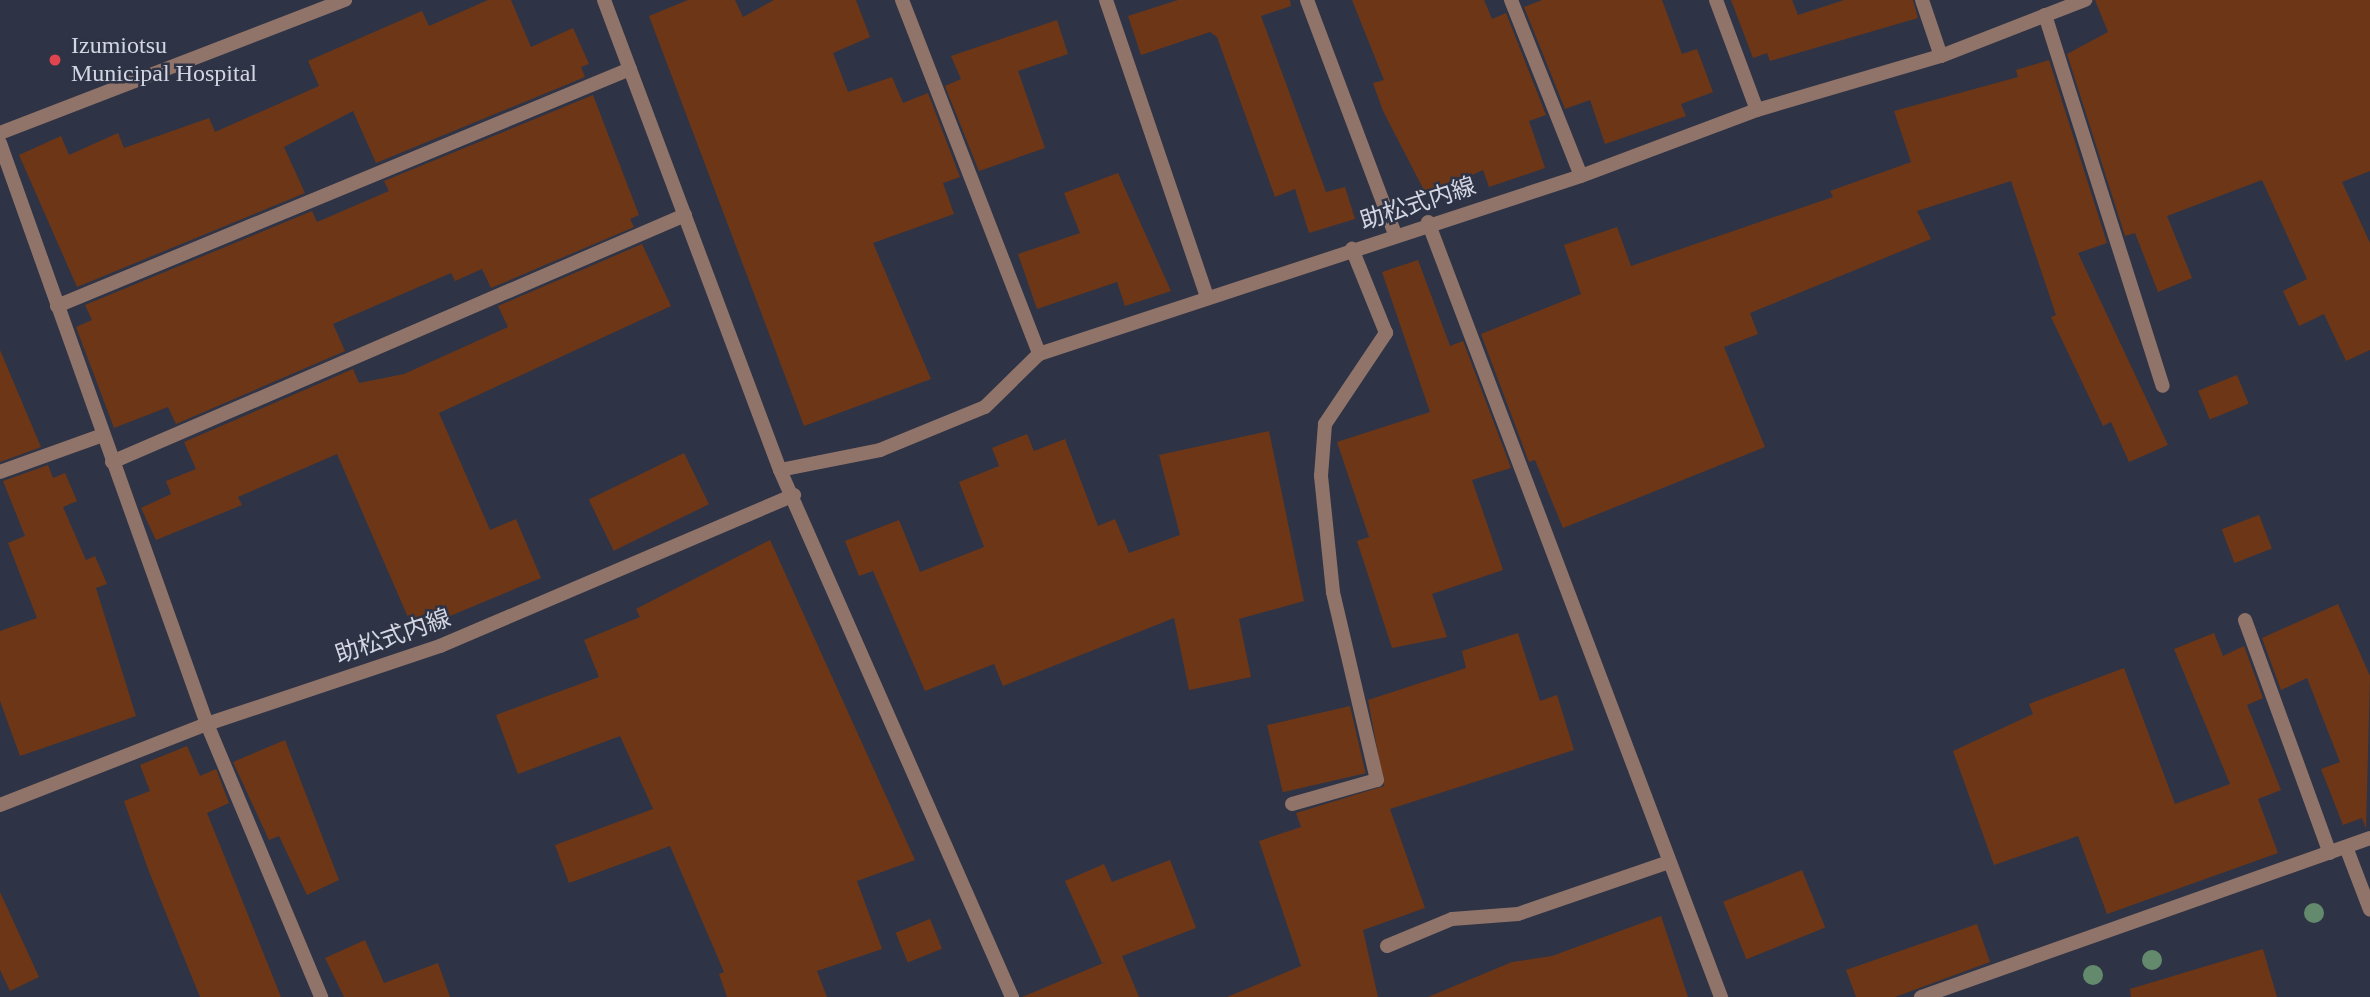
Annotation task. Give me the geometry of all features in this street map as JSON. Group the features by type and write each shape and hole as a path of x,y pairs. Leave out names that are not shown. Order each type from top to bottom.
{"street":[{"path":"0,133 345,0"},
{"path":"604,0 780,470 794,495 1012,997"},
{"path":"902,0 1038,354"},
{"path":"1106,0 1206,294"},
{"path":"1307,0 1395,234"},
{"path":"1511,0 1581,176"},
{"path":"1716,0 1757,110"},
{"path":"1922,0 1941,55"},
{"name":"助松式内線","path":"780,470 880,450 985,407 1038,354 1206,294 1581,176 1757,110 1941,55 2085,0"},
{"path":"2045,15 2163,386"},
{"path":"57,306 630,69"},
{"path":"0,143 207,724 321,997"},
{"path":"112,462 685,215"},
{"path":"1428,222 1721,997"},
{"path":"1292,804 1377,780 1333,592 1321,476 1325,424 1386,333 1352,249"},
{"path":"0,472 103,435"},
{"name":"助松式内線","path":"0,805 207,724 440,646 794,495"},
{"path":"2245,620 2330,853"},
{"path":"1920,997 2370,838"},
{"path":"2346,847 2370,909"},
{"path":"1387,946 1452,919 1518,914 1669,862"}],"building":[{"path":"488,0 511,0 531,47 573,28 589,64 581,67 585,77 376,163 353,111 284,147 305,193 77,287 19,155 61,136 69,155 118,133 124,148 209,118 215,132 319,86 308,61 422,11 429,26"},
{"path":"688,0 735,0 743,17 774,0 856,0 870,37 833,53 848,92 892,77 903,103 928,93 960,177 943,183 954,214 873,243 931,379 804,426 649,16"},
{"path":"1178,0 1290,0 1291,6 1261,16 1326,192 1345,187 1355,219 1309,233 1295,189 1275,197 1217,37 1210,32 1141,55 1128,16"},
{"path":"1352,0 1484,0 1492,19 1506,13 1546,115 1529,121 1545,168 1489,187 1483,170 1427,196 1383,111 1373,83 1384,80"},
{"path":"1542,0 1662,0 1682,54 1697,49 1713,92 1681,104 1686,116 1605,144 1590,100 1565,109 1524,7"},
{"path":"1731,0 1792,0 1798,15 1844,0 1913,0 1918,18 1770,61 1767,53 1753,58"},
{"path":"2095,0 2370,0 2370,171 2342,182 2370,243 2370,350 2346,361 2324,314 2299,326 2283,291 2307,279 2262,180 2167,216 2192,278 2158,292 2135,233 2125,236 2067,54 2108,32"},
{"path":"1057,20 1068,54 1018,71 1045,148 979,171 945,86 961,79 951,56"},
{"path":"2049,60 2107,243 2078,253 2168,445 2129,462 2111,422 2103,426 2051,317 2056,315 2011,181 1917,211 1931,239 1750,313 1758,334 1724,347 1765,447 1563,528 1535,460 1529,462 1481,334 1581,294 1564,245 1617,227 1631,266 1833,197 1830,191 1911,162 1894,111 2018,77 2016,70"},
{"path":"593,95 639,215 630,219 634,227 491,288 482,269 455,281 451,273 333,324 345,351 176,424 168,407 114,428 76,327 92,320 85,305 312,211 317,222 389,191 384,181"},
{"path":"1118,173 1171,291 1125,306 1117,282 1037,309 1018,254 1080,233 1064,193"},
{"path":"642,244 671,306 439,413 490,530 516,519 541,578 414,631 337,454 238,497 242,505 156,540 141,508 171,494 166,481 196,469 184,442 353,369 359,383 404,374 508,327 498,306"},
{"path":"1418,260 1450,346 1463,341 1511,468 1472,480 1503,570 1432,594 1447,637 1392,648 1357,541 1369,537 1337,442 1430,412 1382,272"},
{"path":"0,350 41,447 0,462"},
{"path":"2237,375 2249,404 2210,419 2198,391"},
{"path":"1269,431 1304,601 1239,619 1251,677 1189,690 1174,618 1003,686 994,664 925,691 873,571 859,576 845,541 899,520 920,572 984,547 959,482 999,466 992,448 1027,434 1034,451 1065,439 1098,526 1115,519 1129,553 1180,535 1159,455"},
{"path":"684,453 709,504 614,551 589,499"},
{"path":"48,465 53,478 65,473 77,501 63,507 86,560 95,556 107,584 96,588 136,716 20,756 0,701 0,631 37,618 8,543 25,536 3,481"},
{"path":"2259,515 2272,549 2235,563 2222,529"},
{"path":"770,540 915,860 857,881 882,949 817,971 827,997 727,997 719,974 724,972 670,846 569,883 555,845 653,809 620,736 518,774 496,715 599,677 584,640 640,617 636,609"},
{"path":"2338,604 2370,676 2366,829 2362,818 2343,825 2321,769 2340,762 2307,678 2281,690 2262,638"},
{"path":"1518,633 1540,701 1557,695 1574,750 1390,809 1425,908 1363,930 1378,997 1227,997 1301,966 1259,841 1301,827 1296,813 1384,786 1368,700 1466,668 1462,651"},
{"path":"2214,633 2223,656 2244,646 2263,698 2247,705 2281,790 2258,799 2278,853 2107,914 2078,836 1994,865 1953,751 2033,714 2029,704 2124,668 2175,804 2230,784 2174,649"},
{"path":"1350,706 1366,773 1283,792 1267,725"},
{"path":"285,740 339,880 307,895 279,836 269,840 233,762"},
{"path":"187,746 200,776 216,769 229,803 207,813 281,997 200,997 148,869 124,801 150,791 140,765"},
{"path":"1170,860 1196,928 1122,956 1139,997 1022,997 1108,961 1102,963 1065,881 1104,864 1112,882"},
{"path":"1802,870 1825,927 1746,959 1723,902"},
{"path":"0,892 39,977 10,991 0,970"},
{"path":"1661,916 1688,997 1428,997 1512,962 1552,956"},
{"path":"930,919 942,949 908,963 896,933"},
{"path":"1977,924 1990,962 1895,997 1856,997 1846,970"},
{"path":"365,940 384,983 438,963 450,997 344,997 325,958"},
{"path":"2263,949 2277,997 2131,997 2130,989"}],"place":[{"name":"Izumiotsu Municipal Hospital","path":"55,60"}]}
